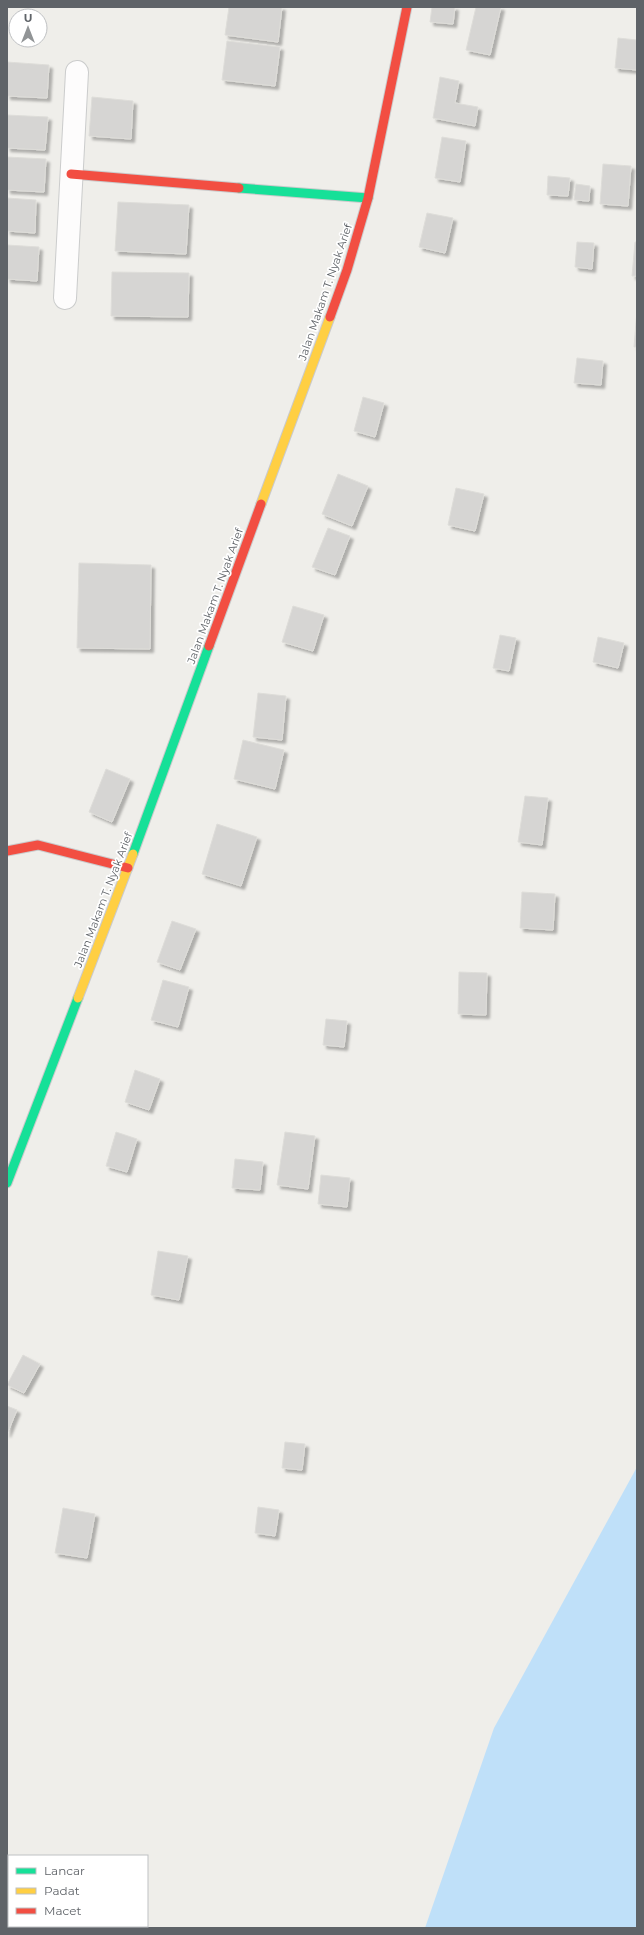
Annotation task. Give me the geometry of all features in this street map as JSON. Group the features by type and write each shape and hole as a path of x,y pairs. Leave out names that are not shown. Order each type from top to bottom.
{"street":[{"name":"Jalan Makam T. Nyak Arief","path":"7,1183 128,868 347,270 368,198 407,7"},
{"path":"65,298 78,72"},
{"path":"71,174 368,198"},
{"path":"7,851 38,846 128,868"}],"water":[{"path":"637,1467 637,1928 425,1928 494,1728"}],"building":[{"path":"229,7 282,7 278,42 225,35"},
{"path":"432,7 455,7 453,24 430,22"},
{"path":"476,7 501,7 490,55 466,50"},
{"path":"618,38 637,40 637,70 615,68"},
{"path":"227,41 280,47 275,86 222,80"},
{"path":"7,62 49,65 47,98 7,96"},
{"path":"440,77 459,81 455,103 478,107 475,126 433,118"},
{"path":"92,97 133,101 131,139 89,136"},
{"path":"7,115 48,117 45,150 7,148"},
{"path":"442,137 466,141 460,182 435,178"},
{"path":"7,157 46,159 44,192 7,190"},
{"path":"603,164 631,166 628,206 600,204"},
{"path":"548,176 570,178 568,196 547,195"},
{"path":"576,184 590,186 589,201 574,200"},
{"path":"7,198 36,200 35,233 7,231"},
{"path":"118,202 189,205 186,254 115,251"},
{"path":"427,213 453,218 445,253 419,247"},
{"path":"577,242 594,243 592,269 575,267"},
{"path":"635,242 637,242 637,276 632,276"},
{"path":"7,245 39,247 37,281 7,279"},
{"path":"112,272 189,273 188,317 111,316"},
{"path":"637,310 637,347 634,347"},
{"path":"577,358 603,361 601,385 574,383"},
{"path":"363,397 384,403 375,437 354,431"},
{"path":"338,474 368,486 352,526 322,514"},
{"path":"456,488 484,494 475,531 448,525"},
{"path":"328,528 350,536 335,575 312,567"},
{"path":"79,563 151,565 150,649 77,648"},
{"path":"293,606 324,615 313,651 282,642"},
{"path":"500,635 516,638 509,671 493,668"},
{"path":"598,637 624,643 618,668 593,662"},
{"path":"258,693 286,696 282,740 253,737"},
{"path":"243,740 284,750 275,789 234,779"},
{"path":"106,769 130,779 112,822 89,812"},
{"path":"525,796 548,798 542,845 518,842"},
{"path":"217,824 257,837 241,886 202,874"},
{"path":"522,892 555,894 553,930 520,928"},
{"path":"172,921 196,929 180,970 157,962"},
{"path":"459,972 487,973 486,1015 458,1014"},
{"path":"163,980 189,987 178,1027 151,1020"},
{"path":"326,1019 347,1021 344,1047 323,1045"},
{"path":"135,1070 160,1079 149,1110 125,1102"},
{"path":"116,1132 137,1139 127,1172 106,1166"},
{"path":"285,1132 315,1136 308,1189 277,1185"},
{"path":"235,1159 263,1162 260,1190 232,1188"},
{"path":"321,1175 350,1178 347,1207 318,1204"},
{"path":"158,1251 188,1256 179,1300 151,1295"},
{"path":"23,1355 40,1364 24,1393 7,1385"},
{"path":"7,1406 17,1410 7,1434"},
{"path":"285,1442 305,1444 302,1470 282,1468"},
{"path":"258,1507 279,1510 275,1536 255,1533"},
{"path":"63,1508 95,1514 87,1558 55,1553"}],"traffic: fast":[{"path":"239,188 368,198"},
{"path":"133,854 209,646"},
{"path":"7,1183 78,998"}],"traffic: slow":[{"path":"261,504 330,317"},
{"path":"78,998 133,854"}],"traffic: jam":[{"path":"330,317 347,270 368,198 407,7"},
{"path":"71,174 239,188"},
{"path":"209,646 261,504"},
{"path":"7,851 38,845 128,868"}]}
